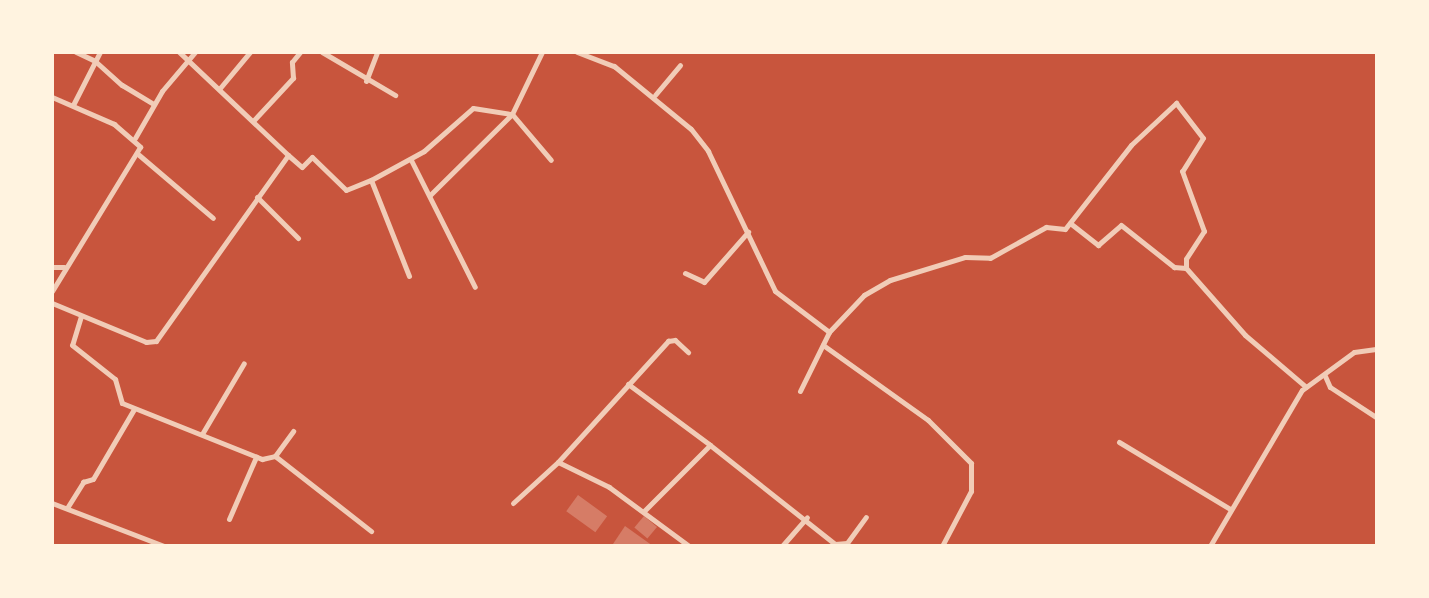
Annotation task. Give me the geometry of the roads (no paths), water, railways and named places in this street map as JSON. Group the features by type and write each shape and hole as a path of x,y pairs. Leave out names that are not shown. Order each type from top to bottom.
{"street":[{"path":"76,52 95,61 117,82 154,104"},
{"path":"73,105 100,52"},
{"path":"179,52 302,167 312,156 344,190 411,160 473,108 512,114 551,160"},
{"path":"195,52 154,104 135,138 139,155 213,218"},
{"path":"220,88 250,52"},
{"path":"253,121 293,78 292,62 300,52"},
{"path":"322,52 366,81 395,95"},
{"path":"366,81 377,52"},
{"path":"430,195 512,114 542,52"},
{"path":"577,52 601,58 655,95 708,151 748,232 754,253 775,291 829,332"},
{"path":"655,95 680,65"},
{"path":"52,97 73,105 135,138"},
{"path":"800,391 829,332 854,303 879,285 965,257 990,258 1046,227 1065,229 1131,145 1180,104 1203,138 1182,172 1204,231 1186,259 1186,268 1245,335 1306,387"},
{"path":"52,291 64,267 139,155"},
{"path":"52,303 81,316 95,317 146,342 156,341 288,155"},
{"path":"411,160 475,287"},
{"path":"371,180 409,276"},
{"path":"257,197 298,238"},
{"path":"1070,223 1098,245 1121,225 1174,267 1186,268"},
{"path":"685,273 705,282 748,232"},
{"path":"52,267 64,267"},
{"path":"81,316 72,345 115,379 120,400 134,409 256,457 275,456 371,531"},
{"path":"513,503 558,463 670,340 688,352"},
{"path":"823,345 928,420 971,463 971,491 942,545"},
{"path":"1210,545 1277,426 1306,387 1361,348 1377,349"},
{"path":"202,434 244,363"},
{"path":"1325,376 1330,387 1377,417"},
{"path":"628,384 807,517 830,541 843,544 866,517"},
{"path":"67,508 83,482 93,479 134,409"},
{"path":"275,456 293,431"},
{"path":"1119,442 1230,509"},
{"path":"644,511 710,445"},
{"path":"229,519 256,457"},
{"path":"558,463 644,511 689,545"},
{"path":"52,503 164,545"},
{"path":"782,545 807,517"}]}
